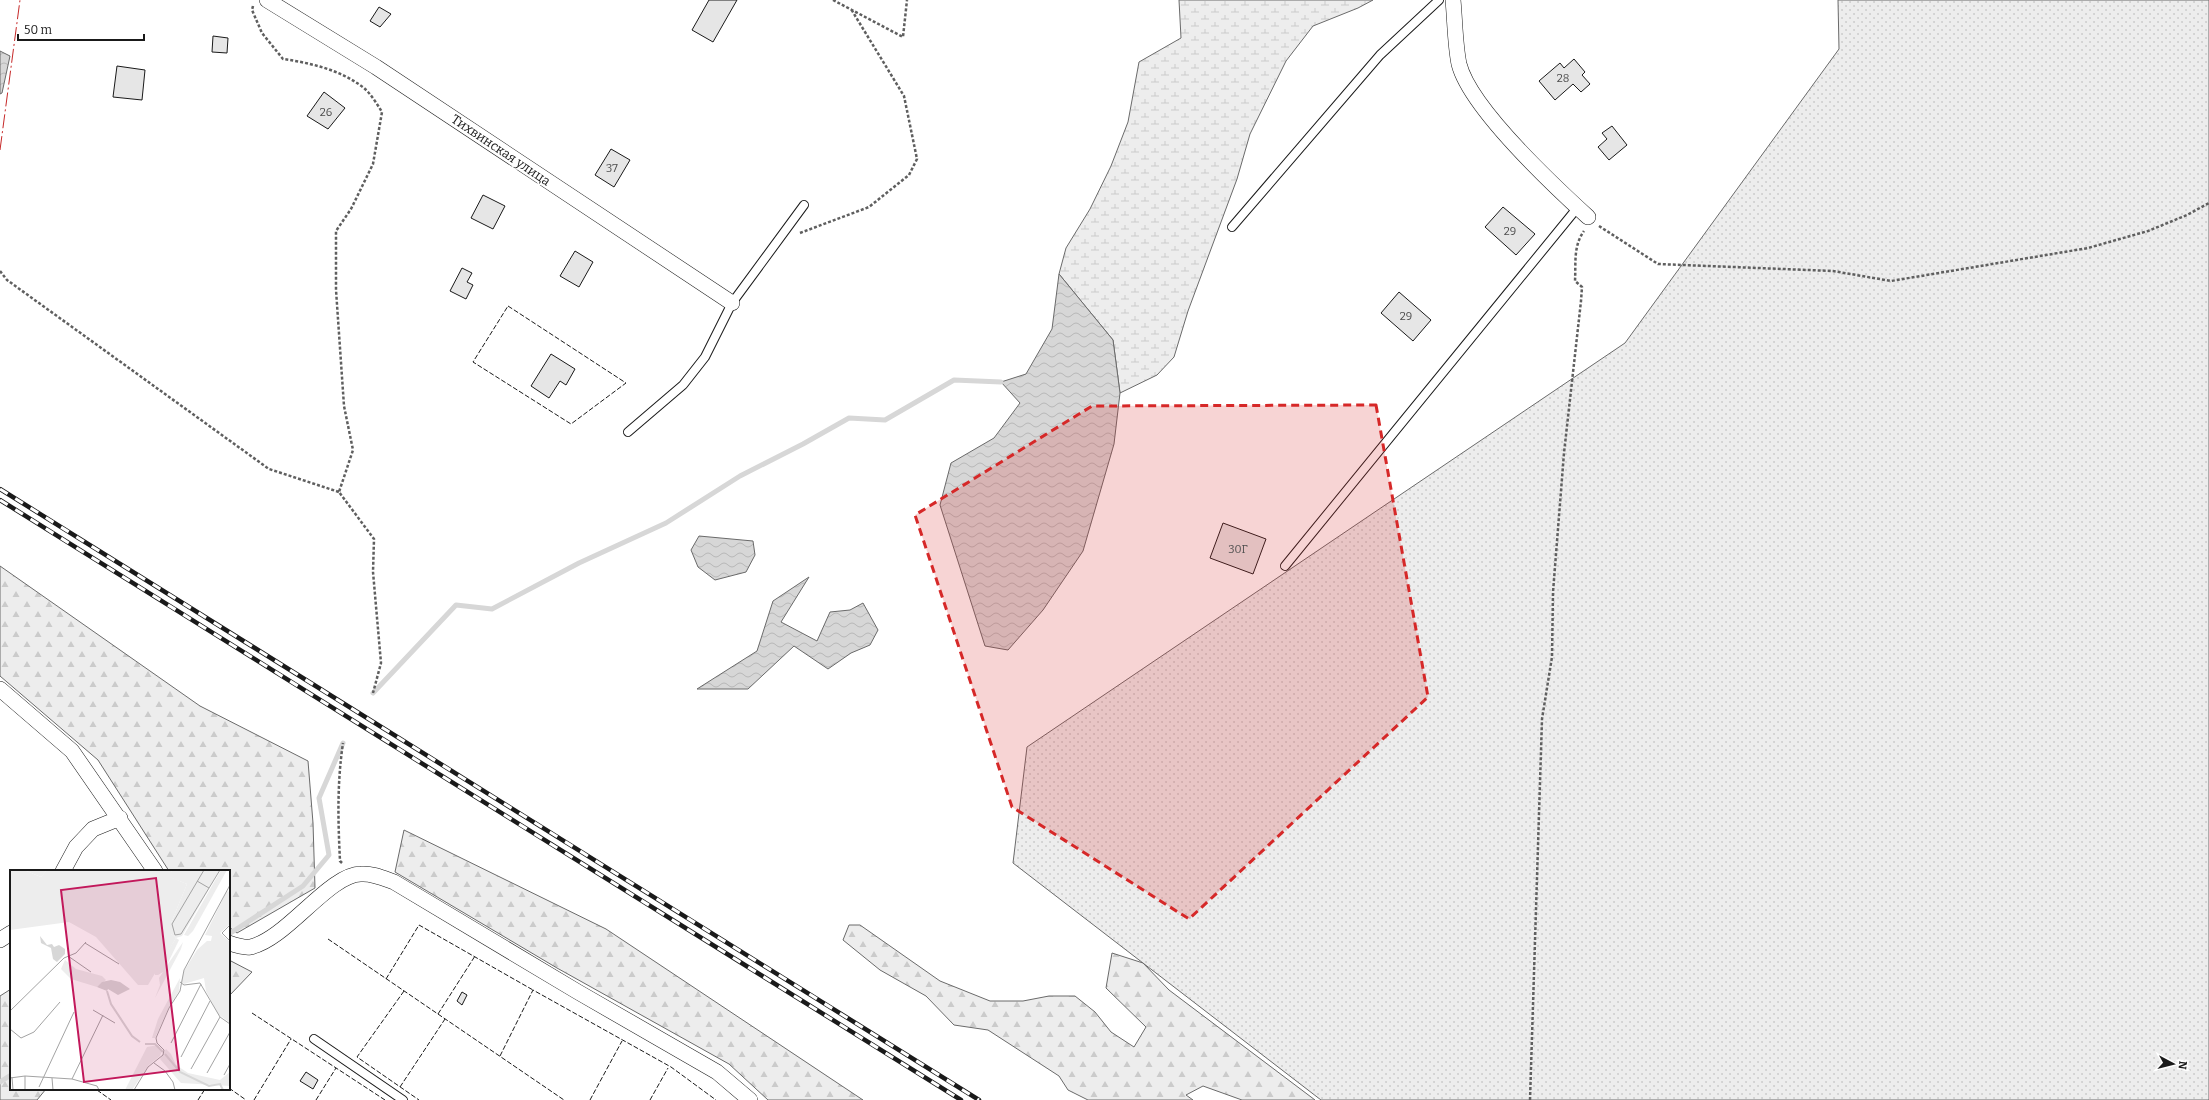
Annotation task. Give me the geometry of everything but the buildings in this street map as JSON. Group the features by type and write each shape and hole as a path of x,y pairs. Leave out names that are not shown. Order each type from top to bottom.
{"street":[{"name":"Тихвинская улица","path":"267,0 376,67 732,303"},
{"path":"1453,0 1460,64 1469,85 1489,115 1559,190 1586,215"},
{"path":"0,690 72,751 120,818 154,870"},
{"path":"64,870 76,847 93,829 120,818"},
{"path":"230,944 248,948 269,940 342,880 352,876 365,874 394,882 578,992 717,1072 750,1100"},
{"path":"0,940 10,934"}],"lane":[{"path":"1232,227 1380,55 1439,0"},
{"path":"628,432 683,385 705,357 732,303 804,205"},
{"path":"1285,566 1586,215"},
{"path":"314,1039 403,1100"}],"path":[{"path":"254,0 252,10 262,33 283,59 307,63 345,76 364,88 382,112 373,164 351,209 336,231 336,290 344,406 353,450 339,492"},
{"path":"833,0 903,36 907,0"},
{"path":"794,237 869,207 909,175 917,159 904,96 851,9"},
{"path":"1530,1100 1542,719 1552,657 1553,592 1564,452 1581,301 1582,287 1575,281 1576,254 1586,215 1658,264 1833,271 1891,281 2088,248 2148,231 2187,215 2209,203"},
{"path":"0,271 7,280 268,469 339,492 374,539 373,572 381,663 373,693"},
{"path":"342,743 338,776 337,816 340,862 352,876"}],"highlighted area":[{"path":"1376,405 1428,697 1189,919 1012,807 915,515 1092,406"}],"green space":[{"path":"1179,0 1373,0 1358,8 1313,26 1286,61 1250,134 1237,179 1188,311 1174,357 1157,375 1120,393 1113,340 1059,274 1066,248 1090,209 1111,166 1128,122 1139,62 1181,38"},
{"path":"1838,0 2209,0 2209,1100 1321,1100 1013,863 1027,747 1625,343 1839,49"},
{"path":"0,566 200,706 308,761 313,823 315,888 237,933 230,928 230,870 168,870 98,760 0,676"},
{"path":"404,830 606,929 863,1100 768,1100 729,1064 557,968 395,872"},
{"path":"849,925 860,925 940,981 990,1001 1023,1001 1049,996 1075,996 1095,1012 1111,1032 1134,1047 1146,1027 1106,988 1112,953 1143,963 1169,990 1315,1100 1242,1100 1203,1086 1186,1095 1193,1100 1088,1100 1068,1090 1059,1076 988,1030 954,1025 926,996 880,970 843,940"},
{"path":"230,961 252,972 230,995"},
{"path":"10,990 10,1090 45,1090 37,1100 0,1100 0,996"}],"water":[{"path":"0,51 10,56 2,93 0,94"},
{"path":"1059,274 1113,340 1120,393 1114,444 1083,551 1043,610 1008,650 985,646 940,505 951,463 994,438 1020,403 1001,382 1026,374 1052,329"},
{"path":"699,536 753,541 755,555 746,572 715,580 698,567 691,550"},
{"path":"809,577 781,622 817,641 830,612 850,610 863,603 878,630 870,645 851,653 828,669 794,646 748,689 697,689 757,651 773,601"}],"waterway":[{"path":"373,693 456,605 492,609 579,563 666,523 740,476 803,444 849,418 885,420 954,380 1001,382"},
{"path":"230,933 303,886 329,855 319,798 343,743"},
{"path":"0,1082 10,1076"}],"railway":[{"path":"0,489 979,1100"},
{"path":"0,500 961,1100"}],"fence":[{"path":"508,306 626,383 571,424 473,362 508,306"},
{"path":"386,979 419,925 533,990"},
{"path":"328,939 564,1100"},
{"path":"438,1014 475,956"},
{"path":"500,1056 533,990 671,1067 716,1100"},
{"path":"404,991 357,1057 419,1100"},
{"path":"252,1013 385,1100"},
{"path":"400,1087 445,1019"},
{"path":"254,1100 291,1039"},
{"path":"590,1100 622,1041"},
{"path":"316,1100 336,1068"},
{"path":"650,1100 668,1068"},
{"path":"230,1089 246,1100"},
{"path":"97,1090 111,1100"},
{"path":"198,1100 204,1090"}],"power":[{"path":"0,150 20,0"}]}
